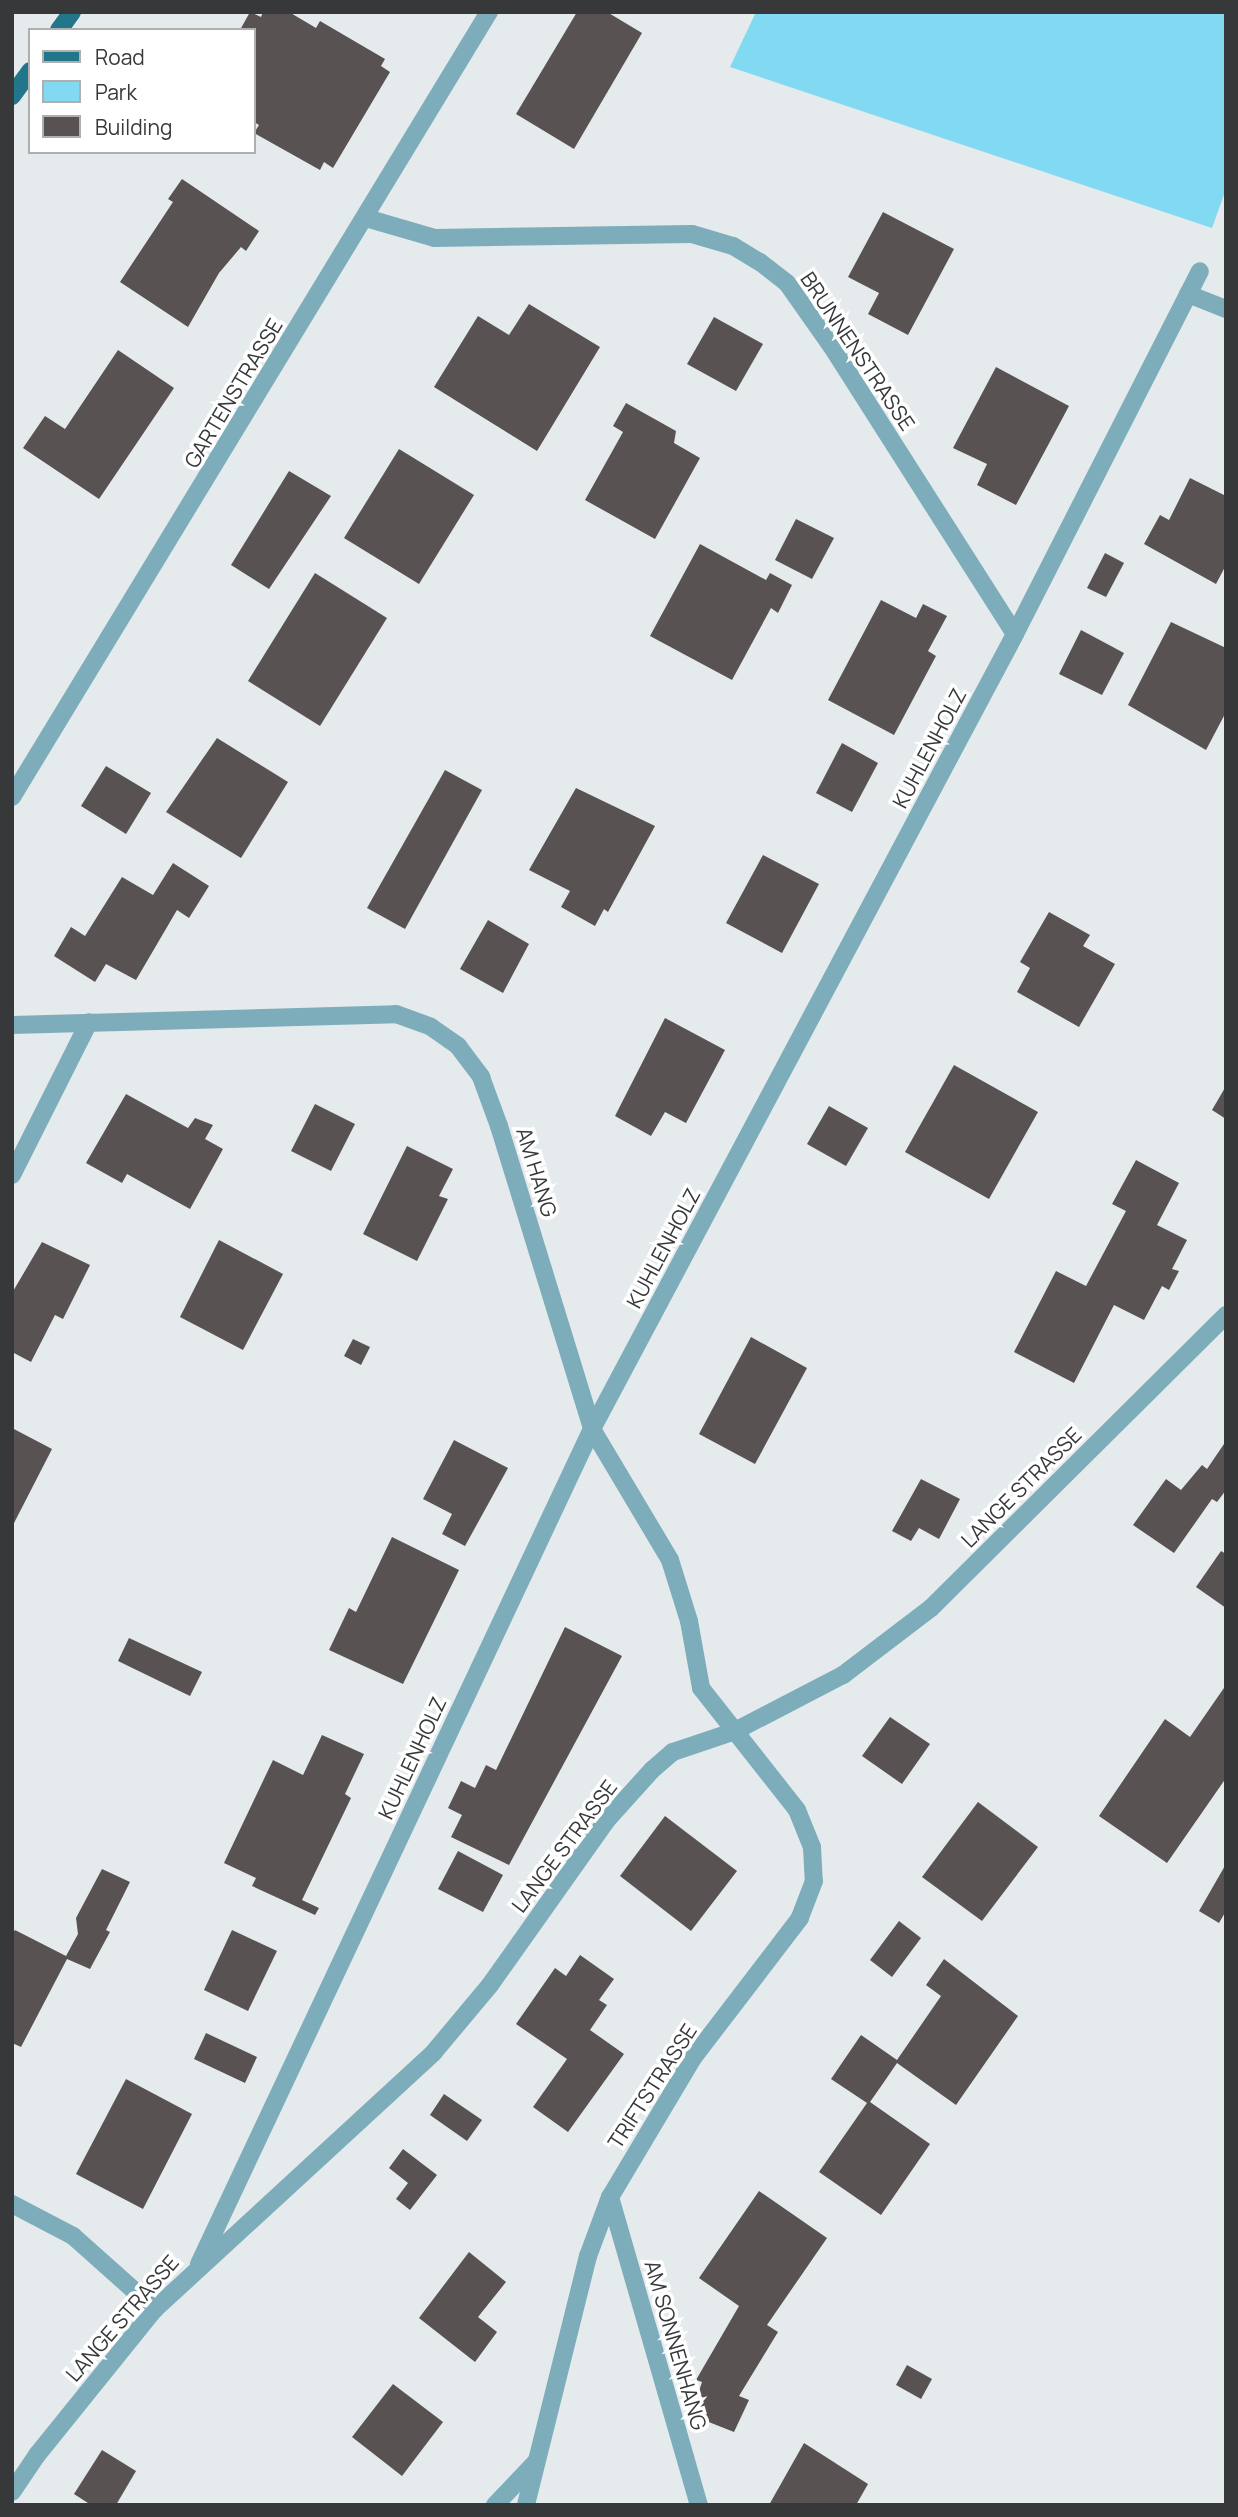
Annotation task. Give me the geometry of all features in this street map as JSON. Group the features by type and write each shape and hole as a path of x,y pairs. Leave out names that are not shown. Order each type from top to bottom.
{"main road":[{"path":"60,28 72,12"},
{"path":"12,96 28,74"}],"street":[{"name":"GARTENSTRASSE","path":"12,797 366,219 489,12"},
{"name":"BRUNNENSTRASSE","path":"366,219 435,238 692,234 733,246 760,261 787,284 832,348 1016,634"},
{"name":"KUHLENHOLZ","path":"199,2264 592,1429 1016,634 1200,271"},
{"path":"1188,294 1226,309"},
{"name":"AM HANG","path":"12,1025 396,1014 431,1027 458,1046 481,1077 499,1126 592,1429 670,1560 689,1621 701,1688 735,1731"},
{"path":"12,1175 89,1022"},
{"name":"LANGE STRASSE","path":"12,2492 37,2455 155,2309 199,2264 434,2052 490,1985 606,1821 652,1770 673,1752 735,1731 843,1675 931,1608 1226,1315"},
{"name":"TRIFTSTRASSE","path":"526,2505 588,2256 610,2197 693,2058 800,1918 814,1881 812,1847 797,1810 735,1731"},
{"name":"AM SONNENHANG","path":"610,2197 699,2505"},
{"path":"12,2204 73,2236 155,2309"},
{"path":"495,2505 535,2463"}],"green space":[{"path":"756,12 1226,12 1226,189 1212,228 730,67"}],"building":[{"path":"250,12 261,17 263,12 289,12 316,28 320,21 385,59 381,66 390,72 333,168 324,162 320,170 256,134 259,125 256,123 256,28 241,28"},
{"path":"577,12 607,12 642,33 574,149 516,114"},
{"path":"182,179 259,231 246,251 241,247 219,273 188,327 120,282 173,202 168,199"},
{"path":"883,212 954,249 908,335 868,314 879,293 848,277"},
{"path":"529,304 600,347 537,451 434,387 478,316 509,335"},
{"path":"714,317 763,344 736,391 687,364"},
{"path":"118,350 174,388 99,499 23,448 45,416 65,429"},
{"path":"996,367 1069,406 1016,505 977,485 987,464 953,448"},
{"path":"626,403 676,431 674,443 700,458 655,539 585,500 623,432 613,426"},
{"path":"399,449 474,495 419,584 344,538"},
{"path":"289,471 331,496 269,589 231,565"},
{"path":"1190,478 1226,496 1226,565 1216,584 1144,544 1160,515 1169,520"},
{"path":"796,519 834,538 812,579 775,560"},
{"path":"700,544 766,580 770,573 792,585 778,613 771,608 732,680 650,636"},
{"path":"1105,553 1124,563 1106,597 1087,588"},
{"path":"315,573 387,618 320,726 248,681"},
{"path":"881,600 916,618 923,604 947,616 928,651 936,656 894,735 828,700"},
{"path":"1171,622 1226,648 1226,712 1206,750 1128,705"},
{"path":"1081,630 1124,653 1102,695 1059,674"},
{"path":"217,738 288,782 241,858 166,812"},
{"path":"842,743 878,763 852,812 816,793"},
{"path":"106,766 151,793 126,834 81,806"},
{"path":"445,770 482,790 405,929 367,908"},
{"path":"576,788 655,826 608,912 604,909 595,926 561,907 570,891 529,870"},
{"path":"763,855 819,884 782,953 726,923"},
{"path":"173,863 209,886 189,918 177,910 136,980 106,964 95,982 54,956 71,927 85,936 122,877 153,895"},
{"path":"1049,912 1090,935 1083,946 1115,964 1079,1027 1017,992 1030,968 1020,962"},
{"path":"488,920 529,944 503,993 460,969"},
{"path":"665,1018 725,1050 686,1123 665,1112 651,1136 615,1116"},
{"path":"954,1065 1038,1112 989,1199 905,1152"},
{"path":"1226,1086 1226,1119 1212,1110"},
{"path":"126,1094 188,1128 195,1118 213,1125 205,1139 223,1149 190,1209 127,1174 122,1183 86,1163"},
{"path":"315,1104 355,1124 331,1171 291,1151"},
{"path":"829,1106 868,1128 846,1166 807,1144"},
{"path":"407,1146 453,1169 439,1196 448,1199 417,1261 363,1234"},
{"path":"1136,1160 1179,1183 1157,1225 1187,1240 1172,1269 1179,1271 1169,1290 1162,1286 1144,1320 1114,1305 1074,1383 1014,1352 1056,1271 1086,1286 1126,1211 1112,1204"},
{"path":"219,1240 283,1274 243,1350 180,1317"},
{"path":"42,1242 90,1265 63,1319 55,1315 31,1362 12,1352 12,1293"},
{"path":"751,1337 807,1368 755,1464 699,1434"},
{"path":"353,1339 370,1347 361,1365 344,1356"},
{"path":"12,1428 52,1449 12,1527"},
{"path":"454,1440 508,1468 465,1546 442,1534 452,1514 423,1499"},
{"path":"1226,1441 1226,1490 1217,1502 1212,1499 1174,1553 1133,1525 1166,1479 1181,1490 1202,1465 1207,1469"},
{"path":"921,1479 960,1499 939,1539 919,1528 911,1541 892,1531"},
{"path":"392,1537 459,1570 403,1684 329,1650 349,1608 356,1612"},
{"path":"1221,1551 1226,1554 1226,1608 1196,1587"},
{"path":"565,1627 622,1656 509,1865 451,1837 462,1815 448,1808 461,1781 475,1788 486,1765 496,1770"},
{"path":"129,1638 202,1672 190,1696 118,1661"},
{"path":"1226,1685 1226,1778 1167,1863 1099,1816 1165,1719 1190,1737"},
{"path":"890,1717 930,1744 902,1784 862,1756"},
{"path":"322,1735 364,1754 345,1794 351,1798 302,1900 319,1908 315,1915 252,1886 256,1878 224,1863 273,1760 303,1775"},
{"path":"978,1802 1038,1847 982,1921 922,1877"},
{"path":"665,1816 737,1871 691,1931 620,1876"},
{"path":"458,1851 503,1875 483,1912 438,1889"},
{"path":"1226,1864 1226,1911 1219,1923 1199,1911"},
{"path":"102,1869 130,1882 106,1930 110,1932 90,1969 67,1959 21,2047 12,2043 12,1934 15,1930 66,1956 78,1934 76,1918"},
{"path":"899,1921 921,1938 892,1977 870,1960"},
{"path":"232,1930 277,1951 248,2011 204,1990"},
{"path":"580,1955 614,1979 599,2000 607,2005 590,2030 624,2054 568,2132 533,2107 567,2059 516,2024 555,1968 566,1976"},
{"path":"944,1959 1018,2016 956,2105 897,2063 870,2102 930,2144 881,2215 819,2172 867,2103 831,2079 861,2035 897,2060 941,1996 926,1985"},
{"path":"206,2033 257,2057 245,2083 194,2059"},
{"path":"126,2079 192,2114 143,2209 76,2174"},
{"path":"444,2094 482,2120 467,2141 430,2115"},
{"path":"403,2149 437,2175 410,2210 396,2199 408,2183 389,2168"},
{"path":"759,2191 827,2238 767,2325 778,2332 739,2396 749,2400 734,2432 691,2415 702,2382 696,2380 739,2306 699,2278"},
{"path":"469,2252 506,2282 478,2317 497,2332 475,2362 419,2318"},
{"path":"907,2365 932,2379 921,2399 896,2385"},
{"path":"393,2384 443,2422 402,2476 352,2437"},
{"path":"804,2443 868,2484 856,2505 769,2505"},
{"path":"102,2450 136,2471 116,2505 91,2505 74,2494"}]}
